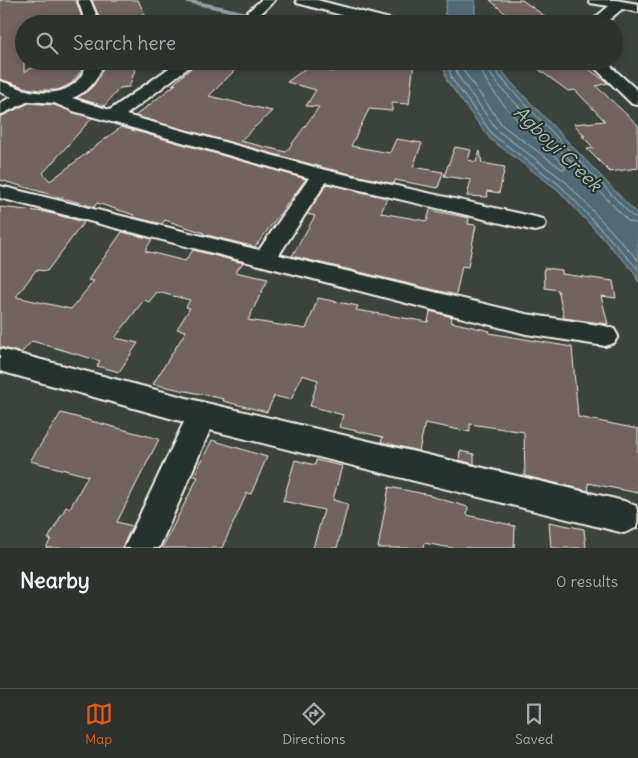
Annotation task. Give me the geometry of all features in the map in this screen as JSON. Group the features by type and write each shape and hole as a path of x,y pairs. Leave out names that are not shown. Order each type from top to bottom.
{"street":[{"path":"84,0 90,15"},
{"path":"252,15 269,0"},
{"path":"302,0 358,15"},
{"path":"596,0 638,8"},
{"path":"607,15 619,5"},
{"path":"57,98 83,88 90,79 93,70"},
{"path":"112,116 176,70"},
{"path":"606,70 638,100"},
{"path":"0,86 26,96 57,98 79,107 321,175 534,224"},
{"path":"0,110 26,96"},
{"path":"265,258 321,175"},
{"path":"0,192 446,305 526,324 605,336"},
{"path":"0,360 202,416 624,517"},
{"path":"140,548 202,416"}],"water":[{"path":"447,0 475,0 475,15 444,15"},
{"name":"Agboyi Creek","path":"444,70 502,70 510,81 638,215 638,282 634,272 558,190 490,139 447,81"}],"building":[{"path":"0,0 76,0 81,15 15,15 15,70 24,70 24,72 28,70 82,70 72,83 58,90 40,90 27,88 0,79"},
{"path":"92,0 138,0 145,15 98,15"},
{"path":"490,0 522,0 543,15 507,15"},
{"path":"102,70 135,70 129,87 120,88 104,106 77,98 94,85"},
{"path":"189,70 235,70 209,96 272,111 240,141 286,152 319,107 306,106 316,90 287,82 303,70 326,70 333,72 334,70 413,70 409,104 392,103 392,111 369,109 351,146 390,153 396,139 422,143 413,167 443,172 438,188 395,180 394,184 325,168 135,116 176,84 172,85"},
{"path":"539,70 590,70 608,83 596,86 638,125 638,168 610,172 587,149 594,148 582,136 585,136 574,124 605,121 575,90 568,91"},
{"path":"29,103 54,105 92,118 43,173 50,181 121,127 306,179 255,247 203,234 165,220 162,224 133,217 134,215 97,203 94,207 0,180 0,117"},
{"path":"455,147 471,150 468,160 476,162 480,151 482,163 505,167 499,193 487,191 488,197 467,196 471,180 444,176"},
{"path":"327,184 387,198 381,213 427,221 430,210 469,218 468,224 476,225 468,267 462,266 456,295 292,256 315,216 307,214"},
{"path":"0,207 45,212 84,222 47,271 36,270 16,297 71,309 94,281 88,280 122,232 152,239 145,251 185,261 193,250 243,263 235,272 268,279 248,320 306,329 318,298 358,306 356,310 428,322 430,311 452,317 451,322 490,331 489,333 572,347 578,417 638,429 638,493 588,483 589,491 525,476 524,432 470,424 470,432 425,423 419,451 381,442 383,437 339,427 343,415 310,406 318,380 302,375 291,400 274,396 267,412 223,401 224,399 153,384 186,331 177,329 190,308 186,307 190,300 157,292 149,302 144,300 115,338 138,343 119,372 97,366 100,361 32,341 21,353 0,347"},
{"path":"544,268 562,270 562,274 613,281 616,298 601,296 608,324 564,318 558,290 545,288"},
{"path":"61,413 159,439 117,522 132,526 122,548 46,548 51,539 48,539 66,507 70,508 88,476 30,461"},
{"path":"212,440 267,457 251,494 247,493 222,548 162,548 198,477 194,476"},
{"path":"460,451 474,454 474,464 459,460"},
{"path":"295,460 315,465 316,460 342,466 333,500 348,504 337,548 313,548 324,510 283,501"},
{"path":"389,487 430,495 468,507 467,515 515,526 514,548 452,548 424,543 423,548 378,548"},
{"path":"549,522 584,529 586,548 551,548"}],"waterway":[{"path":"183,0 253,15"}]}
